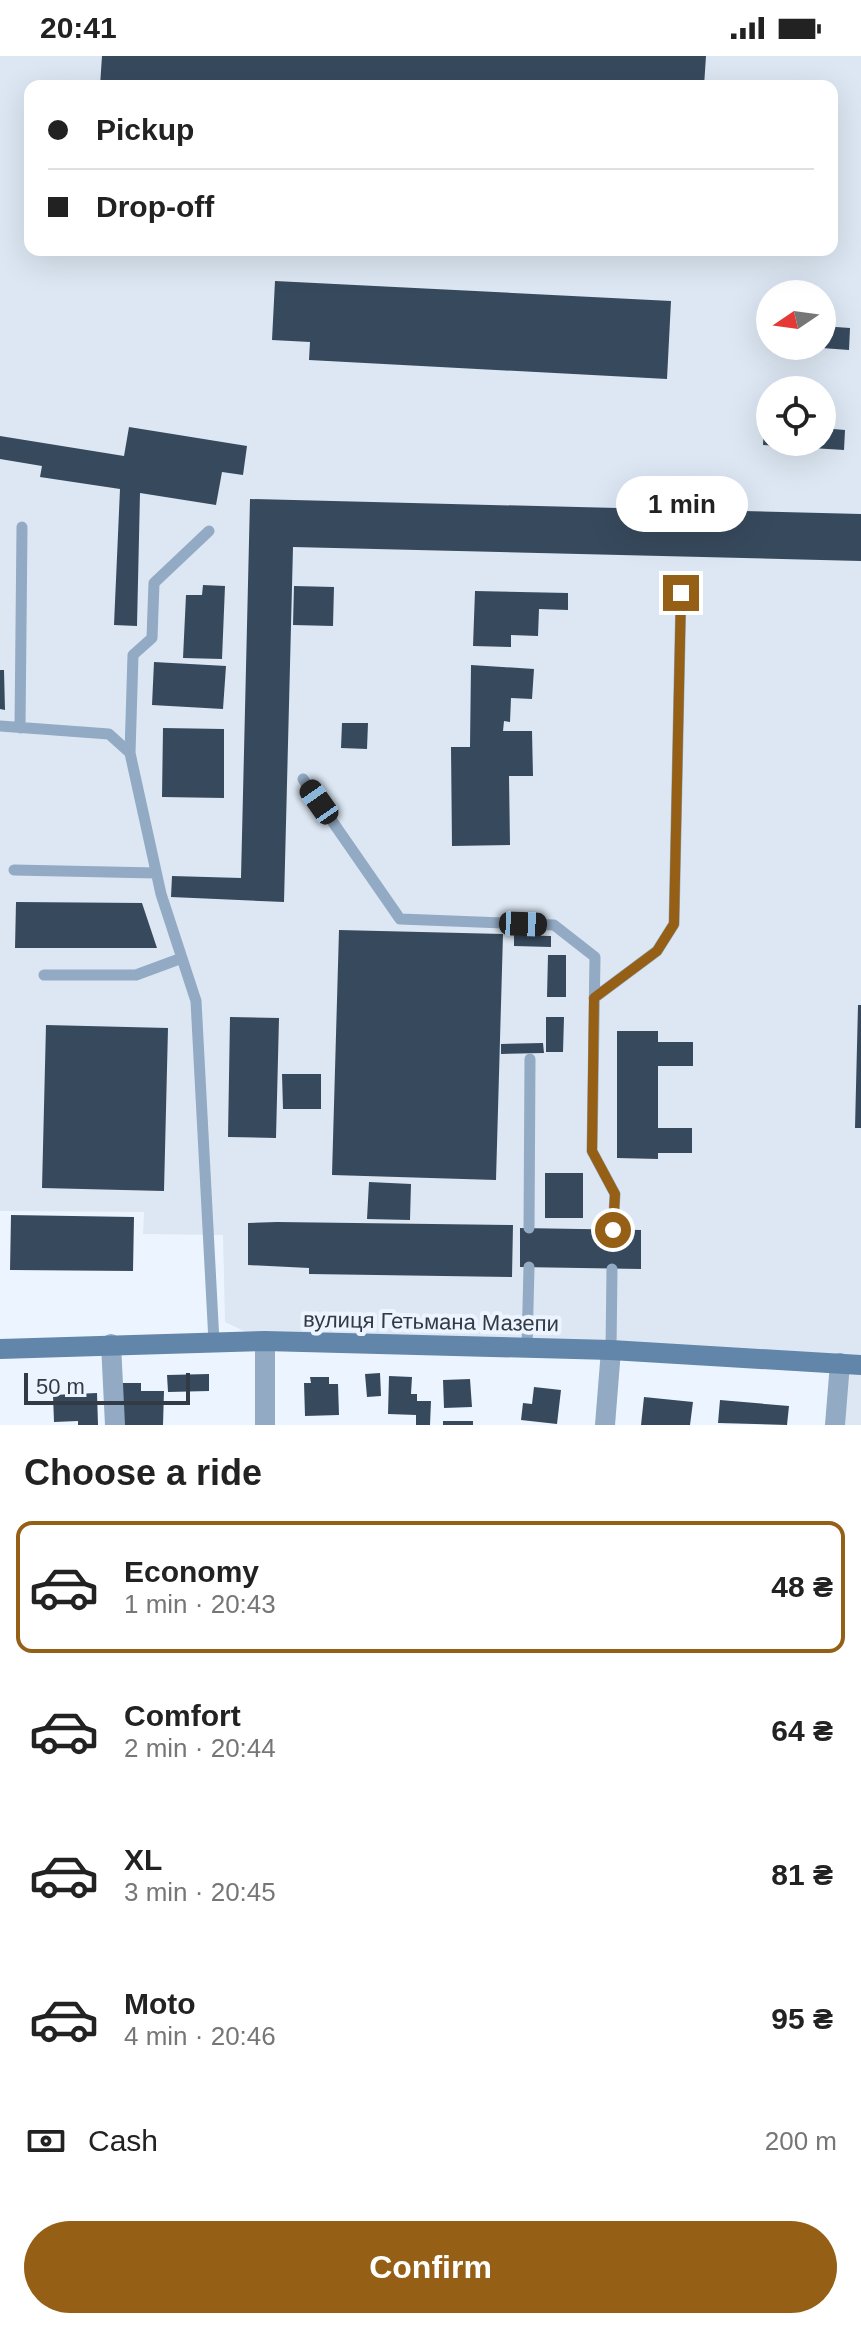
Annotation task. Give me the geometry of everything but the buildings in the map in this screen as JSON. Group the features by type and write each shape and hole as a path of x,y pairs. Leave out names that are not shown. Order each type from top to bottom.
{"street":[{"name":"вулиця Гетьмана Мазепи","path":"0,1349 265,1341 611,1350 861,1365"},
{"path":"265,1341 265,1425"},
{"path":"111,1344 115,1425"},
{"path":"605,1425 611,1350"},
{"path":"835,1425 840,1363"}],"lane":[{"path":"20,728 22,527"},
{"path":"209,531 154,583 152,638 133,655 130,753 156,873 196,1001 214,1342"},
{"path":"594,998 657,951 674,924 681,593"},
{"path":"0,726 109,734 130,753"},
{"path":"303,779 400,919 554,925 595,957 592,1151 615,1194 613,1230"},
{"path":"14,870 156,873"},
{"path":"44,975 136,975 182,958"},
{"path":"529,1228 530,1059"},
{"path":"527,1347 529,1267"},
{"path":"611,1350 612,1269"}],"shaded area":[{"path":"0,56 861,56 861,1425 835,1425 840,1363 265,1341 225,1322 223,1235 143,1234 144,1212 0,1211"}],"route":[{"path":"613,1230 615,1194 592,1151 594,998 657,951 674,924 681,593"}]}
